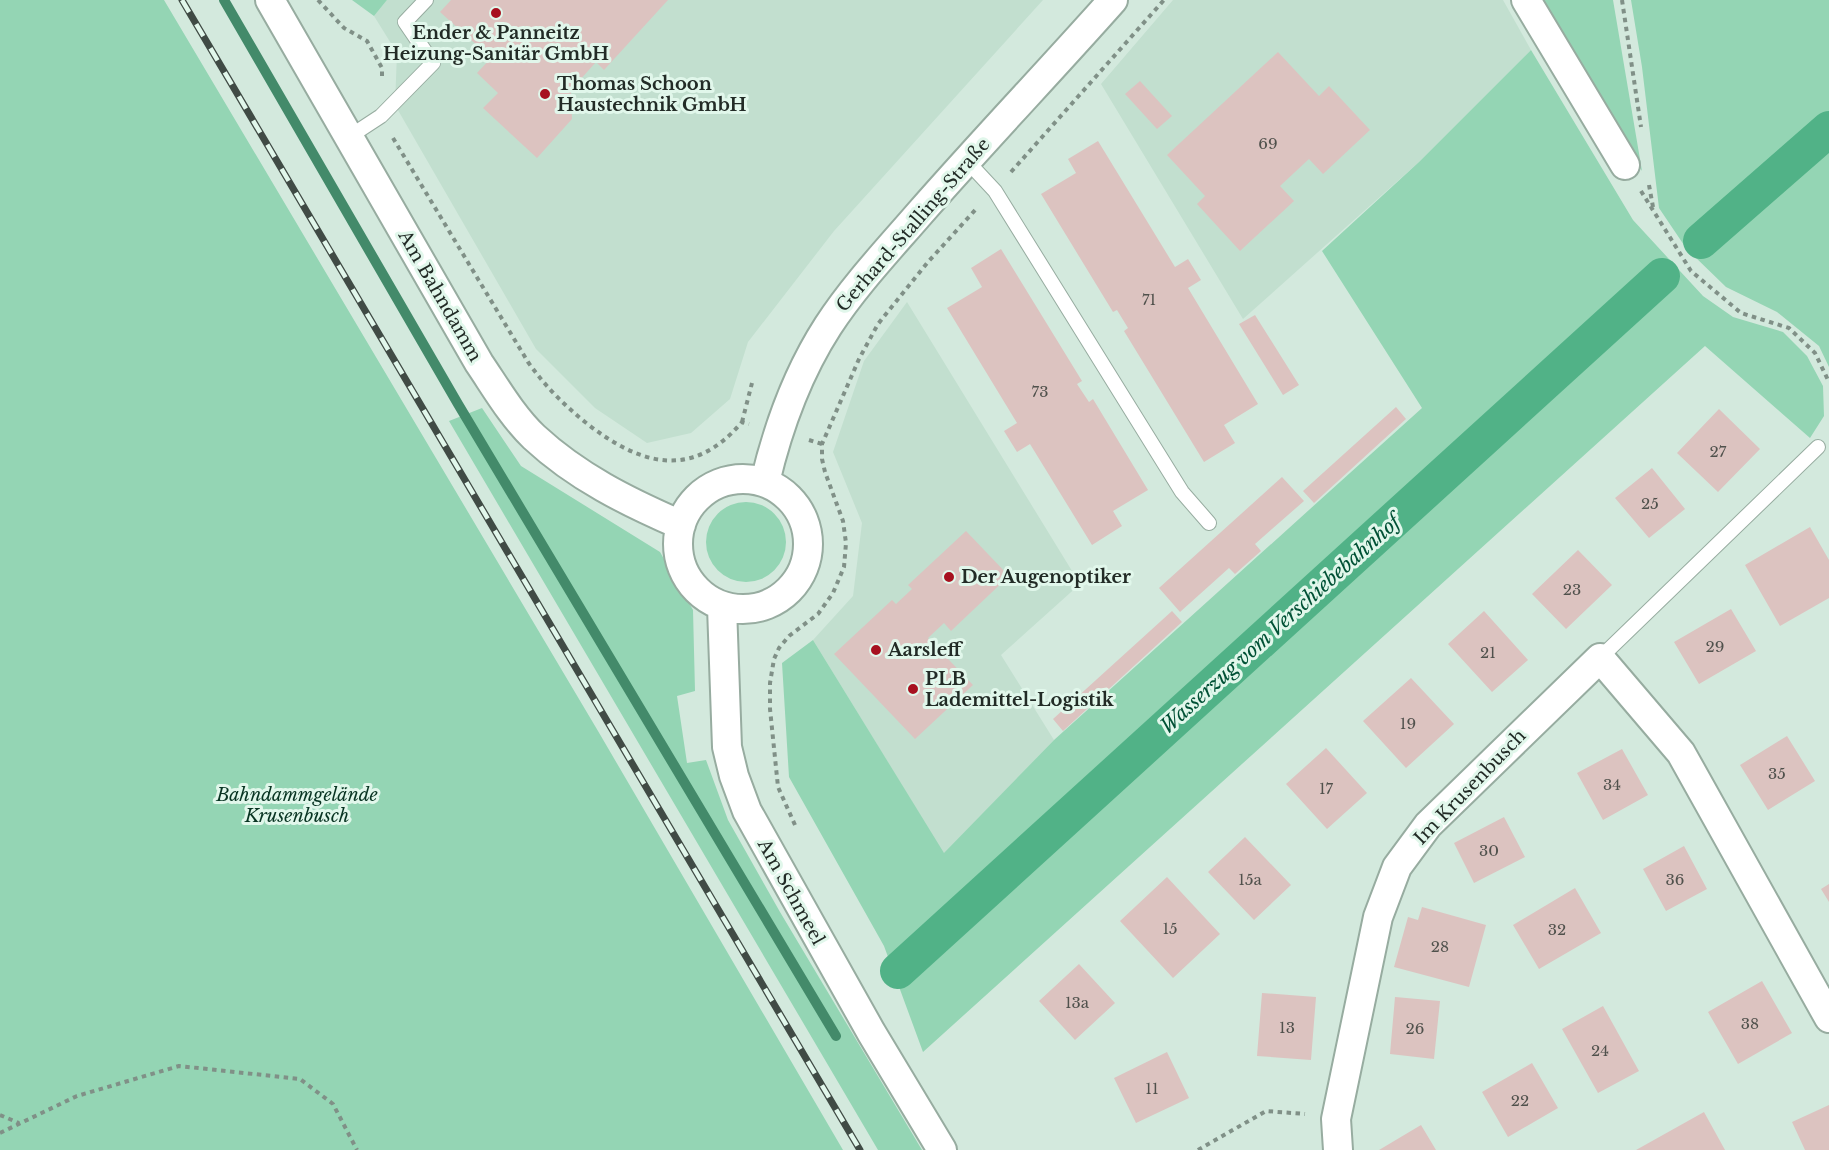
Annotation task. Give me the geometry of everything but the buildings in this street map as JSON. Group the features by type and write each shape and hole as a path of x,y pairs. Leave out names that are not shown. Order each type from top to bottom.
{"street":[{"name":"Am Bahndamm","path":"270,0 479,363 511,410 533,436 594,482 638,507 681,525"},
{"name":"Gerhard-Stalling-Straße","path":"765,482 790,398 827,327 871,269 1113,0"},
{"path":"1526,0 1637,170"},
{"path":"745,478 765,482 785,493 796,504 805,522 808,549 806,562 800,577 775,601 757,608 742,610 722,607 707,599 691,585 681,566 677,545 681,525 689,505 708,488 724,480 745,478"},
{"name":"Am Schmeel","path":"722,607 727,747 734,776 747,811 871,1032 942,1150"},
{"path":"1600,658 1681,753 1829,1018"},
{"name":"Im Krusenbusch","path":"1338,1150 1336,1119 1378,917 1397,867 1428,825 1600,658"}],"lane":[{"path":"349,137 381,116 433,63 405,22 426,0"},
{"path":"967,161 995,191 1182,492 1209,523"},
{"name":"Im Krusenbusch","path":"1600,658 1818,447"}],"path":[{"path":"318,0 344,28 367,41 382,68 381,116 398,148 528,363 567,407 598,433 619,446 642,456 661,460 681,460 717,446 731,435 742,422 752,383"},
{"path":"1622,0 1641,129"},
{"path":"1637,170 1653,211 1690,271 1741,313 1789,328 1815,353 1829,382"},
{"path":"742,422 822,444 825,472 843,521 846,543 844,567 833,593 818,614 789,636 779,648 774,659 770,709 778,787 798,834"},
{"path":"0,1133 77,1096 179,1065 300,1079 333,1104 357,1150"},
{"path":"1198,1150 1266,1111 1293,1112 1336,1119"},
{"path":"0,1115 20,1123"}],"shaded area":[{"path":"387,0 1043,0 834,231 748,342 730,399 691,433 647,443 595,408 536,349 395,105 397,53 374,16"},
{"path":"1173,0 1503,0 1531,50 1419,162 1243,319 1101,84"},
{"path":"907,302 1080,584 1001,655 1054,740 944,854 813,640 853,596 862,523 833,452 864,361"}],"green space":[{"name":"Bahndammgelände Krusenbusch","path":"0,0 164,0 598,731 843,1150 0,1150"},
{"path":"352,0 387,0 374,16"},
{"path":"1538,0 1613,0 1642,171"},
{"path":"1631,0 1829,0 1829,122 1688,251 1659,208 1642,67"},
{"path":"1531,50 1633,220 1703,296 1733,317 1783,332 1807,356 1823,386 1824,416 1810,438 1705,346 923,1052 884,946 789,777 782,663 813,640 944,853 1054,740 1422,408 1322,251 1419,162"},
{"path":"1829,129 1829,367 1819,346 1777,312 1726,287 1692,254"},
{"path":"482,408 521,466 660,552 693,610 695,691 677,696 687,763 706,760 728,820 922,1150 878,1150 449,421"},
{"path":"738,502 754,502 775,513 786,534 786,550 775,571 754,582 738,582 724,576 712,564 706,550 706,534 712,520 724,508"}],"waterway":[{"path":"224,0 458,404 836,1036"},
{"name":"Wasserzug vom Verschiebebahnhof","path":"1701,241 1829,129"},
{"name":"Wasserzug vom Verschiebebahnhof","path":"898,971 1662,276"}],"railway":[{"path":"182,0 860,1150"}],"place":[{"name":"Ender & Panneitz Heizung-Sanitär GmbH","path":"496,13"},
{"name":"Thomas Schoon Haustechnik GmbH","path":"545,94"},
{"name":"Der Augenoptiker","path":"949,577"},
{"name":"Aarsleff","path":"876,650"},
{"name":"PLB Lademittel-Logistik","path":"913,689"}]}
